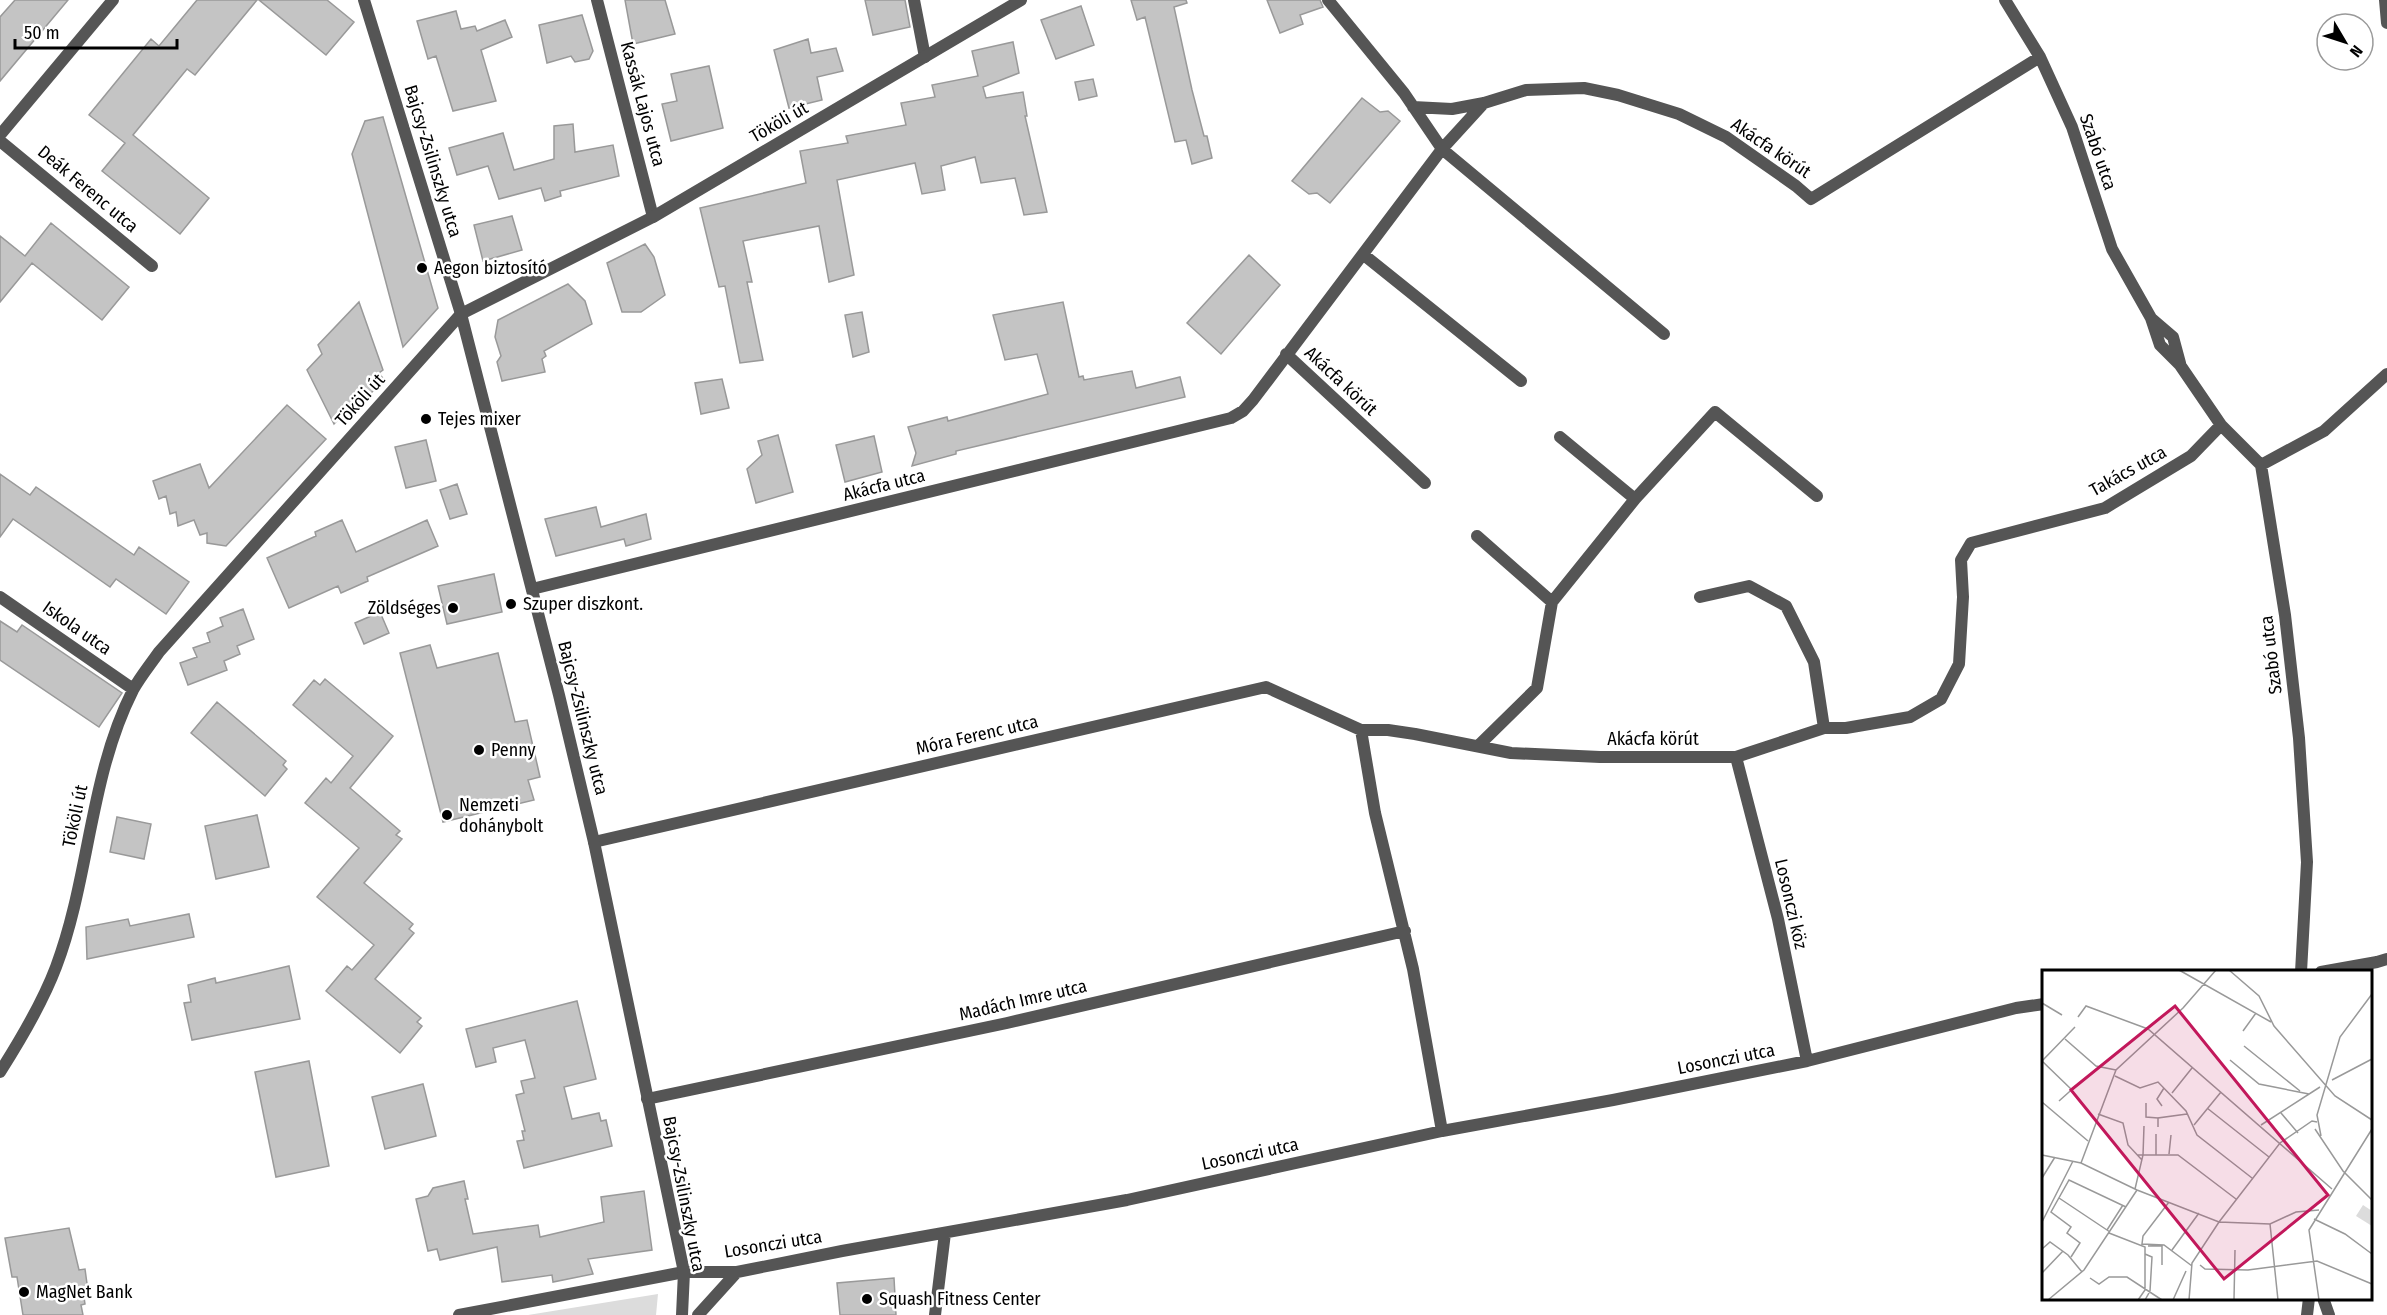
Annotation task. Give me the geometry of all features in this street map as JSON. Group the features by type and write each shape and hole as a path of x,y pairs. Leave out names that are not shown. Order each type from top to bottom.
{"street":[{"path":"0,135 113,0"},
{"name":"Bajcsy-Zsilinszky utca","path":"364,0 461,314 594,842 684,1272 682,1315"},
{"name":"Kassák Lajos utca","path":"597,0 653,217"},
{"path":"914,0 925,57"},
{"name":"Tököli út","path":"0,1072 25,1032 56,967 75,900 95,802 110,748 133,689 159,652 461,314 653,217 1022,0"},
{"path":"1328,0 1413,107 1442,149 1664,334"},
{"name":"Szabó utca","path":"2005,0 2040,57 2072,127 2112,249 2151,318 2160,345 2181,365 2221,425 2261,465 2285,615 2299,738 2307,862 2301,970"},
{"path":"2386,5 2387,23"},
{"name":"Akácfa körút","path":"1413,107 1452,109 1484,103 1526,90 1584,88 1618,94 1679,114 1726,137 1811,199 2040,57"},
{"name":"Akácfa körút","path":"1243,411 1364,255 1442,149 1484,103"},
{"name":"Deák Ferenc utca","path":"0,141 152,266"},
{"path":"1364,255 1521,381"},
{"name":"Akácfa körút","path":"1286,354 1425,483"},
{"path":"2261,465 2324,431 2387,374"},
{"name":"Akácfa utca","path":"532,589 1082,456 1231,418 1243,411"},
{"path":"1478,746 1537,688 1552,602 1635,499 1715,412 1817,496"},
{"name":"Takács utca","path":"1971,543 2105,508 2191,456 2221,425"},
{"path":"1560,436 1635,499"},
{"path":"1476,536 1552,602"},
{"name":"Akácfa körút","path":"1360,730 1397,731 1511,753 1736,757 1824,728 1846,728 1910,717 1941,699 1959,664 1963,597 1961,560 1971,543"},
{"path":"1700,597 1749,586 1786,606 1814,662 1824,728"},
{"name":"Iskola utca","path":"0,597 133,689"},
{"name":"Móra Ferenc utca","path":"594,842 1266,687 1360,730"},
{"path":"1360,730 1375,813 1405,931 1442,1131"},
{"name":"Losonczi köz","path":"1736,757 1778,919 1807,1061"},
{"name":"Madách Imre utca","path":"647,1099 1007,1023 1405,931"},
{"path":"2333,970 2377,963 2387,959"},
{"name":"Losonczi utca","path":"459,1315 684,1272 737,1272 1127,1200 1442,1131 1807,1061 2016,1008 2042,1004"},
{"path":"935,1315 945,1233"},
{"path":"698,1315 737,1272"},
{"path":"2307,1315 2309,1300"},
{"path":"2323,1300 2329,1315"}],"shaded area":[{"path":"658,1294 656,1315 528,1315"}],"building":[{"path":"15,0 68,0 0,81 0,17"},
{"path":"197,0 257,0 195,75 187,69 133,135 209,198 180,234 102,171 125,143 89,115 151,39 159,46"},
{"path":"259,0 327,0 354,22 326,55"},
{"path":"625,0 665,0 675,34 633,44"},
{"path":"865,0 905,0 910,27 873,35"},
{"path":"1131,0 1186,0 1187,3 1174,7 1192,90 1212,158 1192,164 1186,140 1175,142 1145,17 1137,20"},
{"path":"1267,0 1320,0 1323,7 1300,15 1303,24 1280,33"},
{"path":"1081,6 1094,45 1056,59 1041,20"},
{"path":"456,11 461,29 475,26 477,31 505,20 512,37 481,50 496,101 453,111 436,56 428,59 417,21"},
{"path":"582,15 593,51 589,59 575,62 571,56 547,63 539,25"},
{"path":"808,39 811,53 836,48 843,71 817,77 822,100 789,108 774,50"},
{"path":"1013,42 1019,73 983,87 986,98 1023,92 1027,116 1025,116 1047,212 1024,215 1015,178 981,183 975,157 941,166 945,190 922,194 915,163 837,180 854,275 829,282 819,226 743,241 752,282 747,282 763,360 740,363 725,286 719,287 700,208 806,183 800,151 848,143 846,136 906,125 901,103 935,97 932,85 978,76 972,51"},
{"path":"709,66 723,128 671,141 662,104 677,101 671,74"},
{"path":"1093,79 1097,96 1079,100 1075,82"},
{"path":"1362,98 1380,112 1388,111 1400,121 1330,203 1317,193 1309,194 1292,181"},
{"path":"383,117 438,308 403,347 352,154 365,121"},
{"path":"573,124 575,152 613,145 619,176 560,191 561,196 545,201 541,188 499,199 488,166 457,175 449,148 503,133 514,170 554,159 554,126"},
{"path":"512,216 522,250 483,261 474,225"},
{"path":"51,223 129,287 102,320 32,263 0,302 0,236 25,256"},
{"path":"645,244 654,257 665,295 641,312 622,312 607,263"},
{"path":"1249,255 1280,285 1221,354 1187,323"},
{"path":"568,284 585,301 592,324 544,351 546,356 542,359 545,372 502,381 497,362 501,356 495,337 498,320"},
{"path":"359,302 383,370 379,373 384,380 369,395 366,389 334,424 307,370 322,354 318,345"},
{"path":"1063,302 1079,377 1083,376 1084,380 1132,371 1136,388 1180,377 1185,397 956,451 956,454 912,466 916,453 908,427 947,417 948,421 1048,394 1037,354 1005,360 993,315"},
{"path":"862,312 869,352 853,357 845,315"},
{"path":"722,379 729,408 701,414 695,383"},
{"path":"287,405 326,439 226,546 207,543 207,533 200,535 194,520 178,526 176,512 170,514 166,496 159,499 153,481 200,464 209,488"},
{"path":"778,435 793,492 756,503 747,469 762,455 758,441"},
{"path":"874,436 882,472 845,482 836,445"},
{"path":"426,440 436,481 406,488 395,447"},
{"path":"0,474 30,495 36,487 134,555 139,547 189,582 166,614 116,579 110,587 13,519 0,537"},
{"path":"457,484 467,514 450,519 440,490"},
{"path":"596,507 601,527 646,514 651,539 626,546 624,539 556,556 545,519"},
{"path":"342,520 356,552 427,520 438,546 367,577 368,581 341,593 338,586 289,608 267,558 316,536 315,532"},
{"path":"494,574 502,612 447,624 438,586"},
{"path":"243,609 254,639 237,646 240,654 224,661 227,670 188,685 180,663 197,657 193,648 210,642 207,633 223,626 220,618"},
{"path":"380,612 389,633 364,644 355,623"},
{"path":"0,621 17,632 22,625 122,693 99,727 0,660"},
{"name":"Penny","path":"430,645 437,668 498,653 515,722 527,720 540,777 528,780 534,800 443,822 400,653"},
{"path":"325,679 393,736 350,788 400,831 396,835 402,839 364,883 413,924 409,929 414,933 375,979 421,1018 417,1022 422,1026 400,1053 326,991 347,966 352,970 374,945 317,897 359,848 305,803 326,778 331,783 353,756 293,705 314,680 320,685"},
{"path":"217,702 286,761 283,765 287,769 265,796 191,733"},
{"path":"257,815 269,867 216,879 205,826"},
{"path":"117,817 151,824 144,859 110,852"},
{"path":"189,914 194,937 87,959 86,927 128,919 130,926"},
{"path":"289,966 300,1019 192,1040 184,1003 191,1002 188,985 215,978 216,983"},
{"path":"577,1001 596,1079 564,1087 572,1119 599,1113 601,1121 606,1120 612,1146 524,1168 517,1141 524,1140 522,1131 525,1131 516,1095 524,1093 521,1081 535,1078 525,1040 493,1048 496,1062 476,1067 466,1029"},
{"path":"309,1061 329,1166 276,1177 255,1072"},
{"path":"423,1084 436,1136 385,1149 372,1097"},
{"path":"464,1181 468,1199 465,1199 473,1234 538,1225 540,1237 604,1222 601,1197 644,1191 652,1250 588,1259 593,1274 553,1282 552,1275 502,1282 497,1247 440,1260 437,1249 428,1251 416,1199 428,1196 433,1188"},
{"path":"69,1228 79,1270 85,1269 88,1291 83,1291 85,1304 81,1305 83,1315 23,1315 17,1277 12,1277 5,1238"},
{"name":"Squash Fitness Center","path":"894,1278 896,1315 840,1315 837,1283"}],"place":[{"name":"Aegon biztosító","path":"422,268"},
{"name":"Tejes mixer","path":"426,419"},
{"name":"Szuper diszkont.","path":"511,604"},
{"name":"Zöldséges","path":"453,608"},
{"name":"Penny","path":"479,750"},
{"name":"Nemzeti dohánybolt","path":"447,815"},
{"name":"MagNet Bank","path":"24,1292"},
{"name":"Squash Fitness Center","path":"867,1299"}]}
